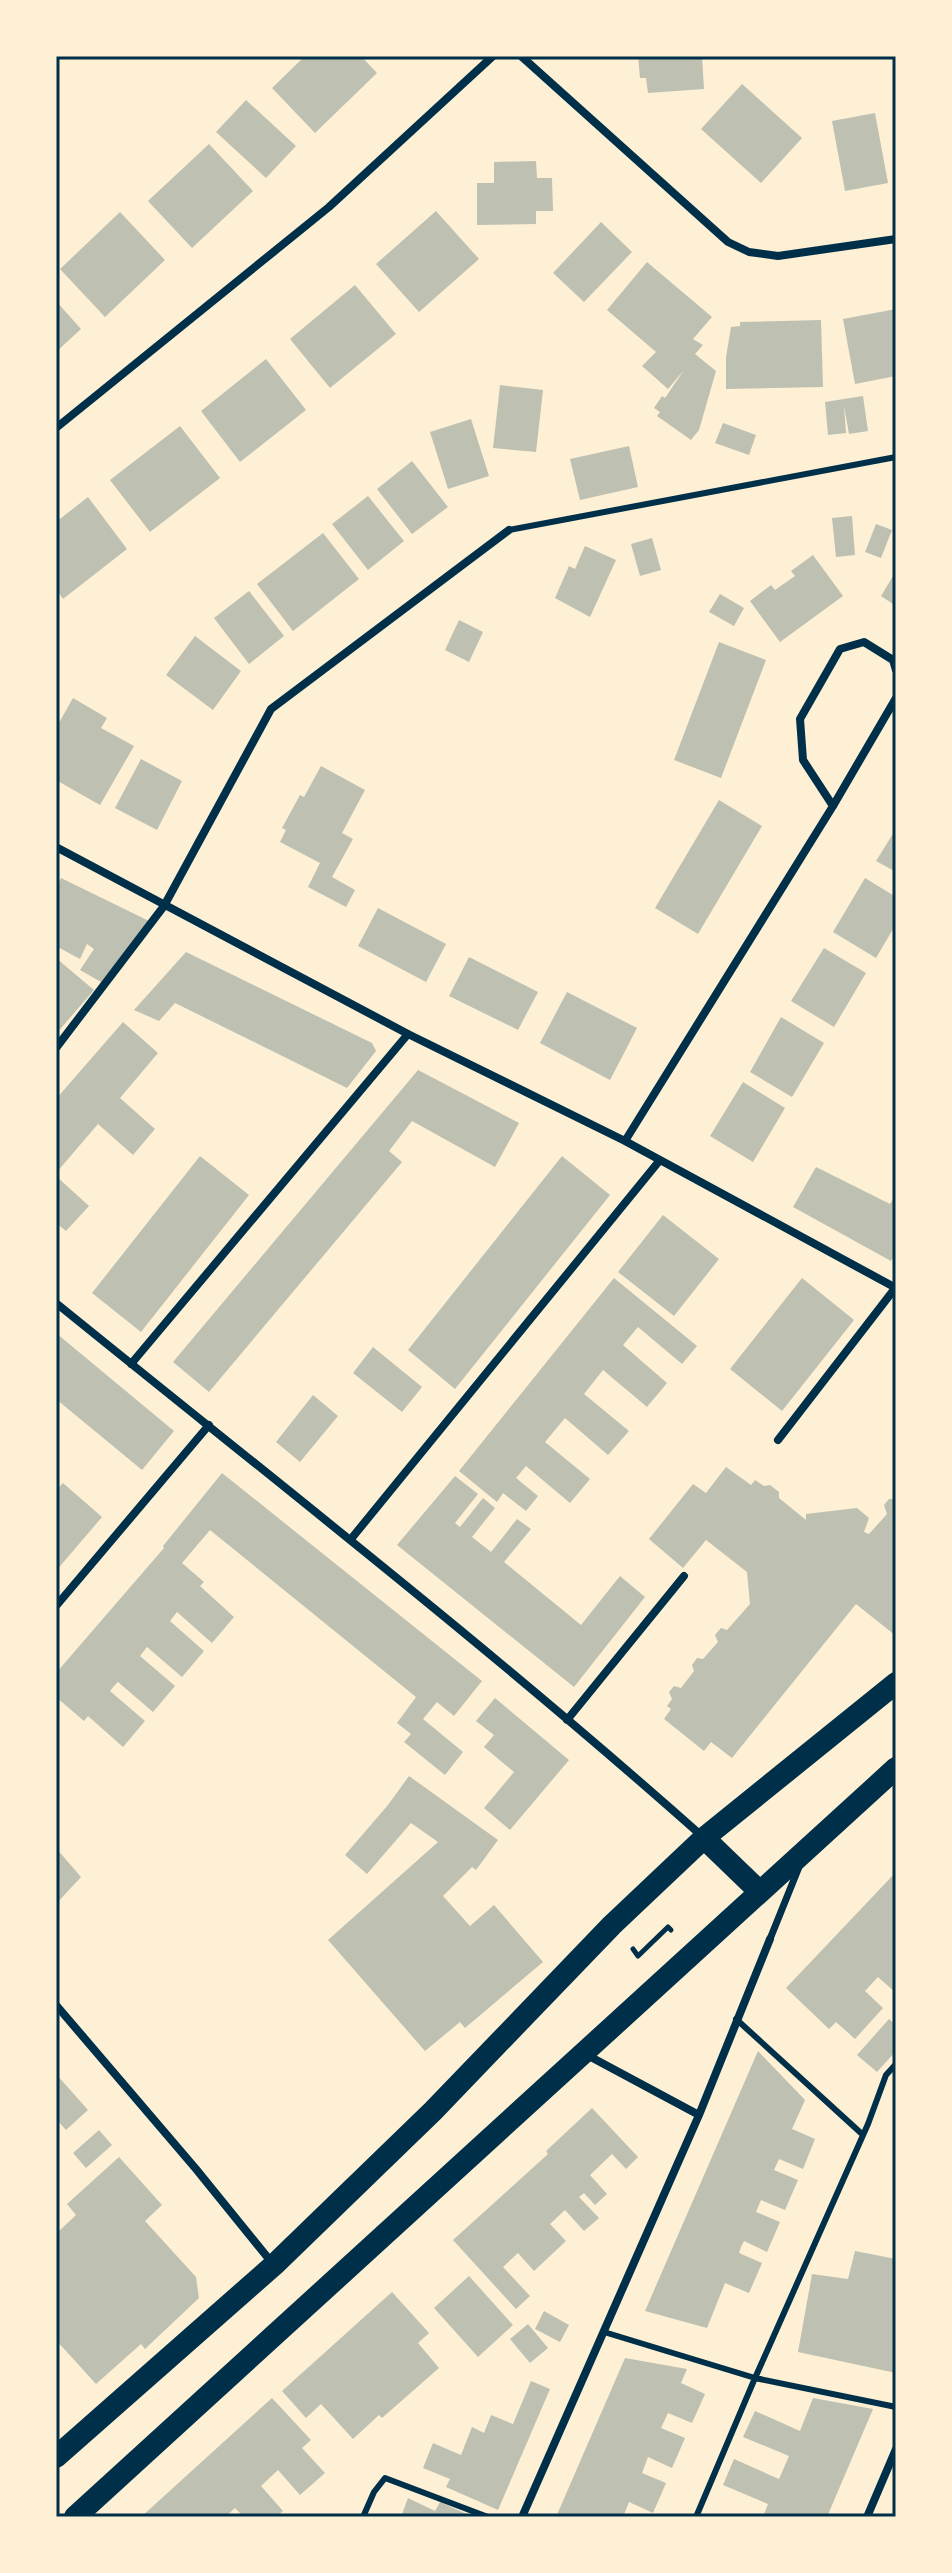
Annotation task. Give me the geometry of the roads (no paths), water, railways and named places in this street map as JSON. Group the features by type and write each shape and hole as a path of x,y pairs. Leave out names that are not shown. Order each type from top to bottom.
{"highway":[{"path":"56,2457 274,2265 433,2111 612,1925 704,1838 896,1683"},
{"path":"75,2517 896,1768"},
{"path":"704,1838 760,1892"}],"street":[{"path":"56,428 329,207 493,56"},
{"path":"521,56 728,242 749,252 778,256 896,239"},
{"path":"56,1048 164,906 271,709 509,530"},
{"path":"833,806 803,760 800,719 840,649 864,642 893,660 896,670"},
{"path":"625,1141 833,806 896,698"},
{"path":"56,847 408,1034 625,1141 896,1288 778,1440"},
{"path":"131,1364 408,1034"},
{"path":"351,1539 660,1160"},
{"path":"56,1303 351,1539 622,1765 704,1838"},
{"path":"56,1606 209,1425"},
{"path":"567,1720 684,1576"},
{"path":"522,2517 699,2115 807,1848"},
{"path":"56,2005 274,2265"},
{"path":"584,2053 699,2115"},
{"path":"867,2517 896,2449"}],"lane":[{"path":"509,530 896,457"},
{"path":"736,2019 862,2134"},
{"path":"696,2517 886,2075 896,2064"},
{"path":"604,2332 755,2378 896,2407"},
{"path":"363,2517 374,2492 385,2478 488,2517"}]}
